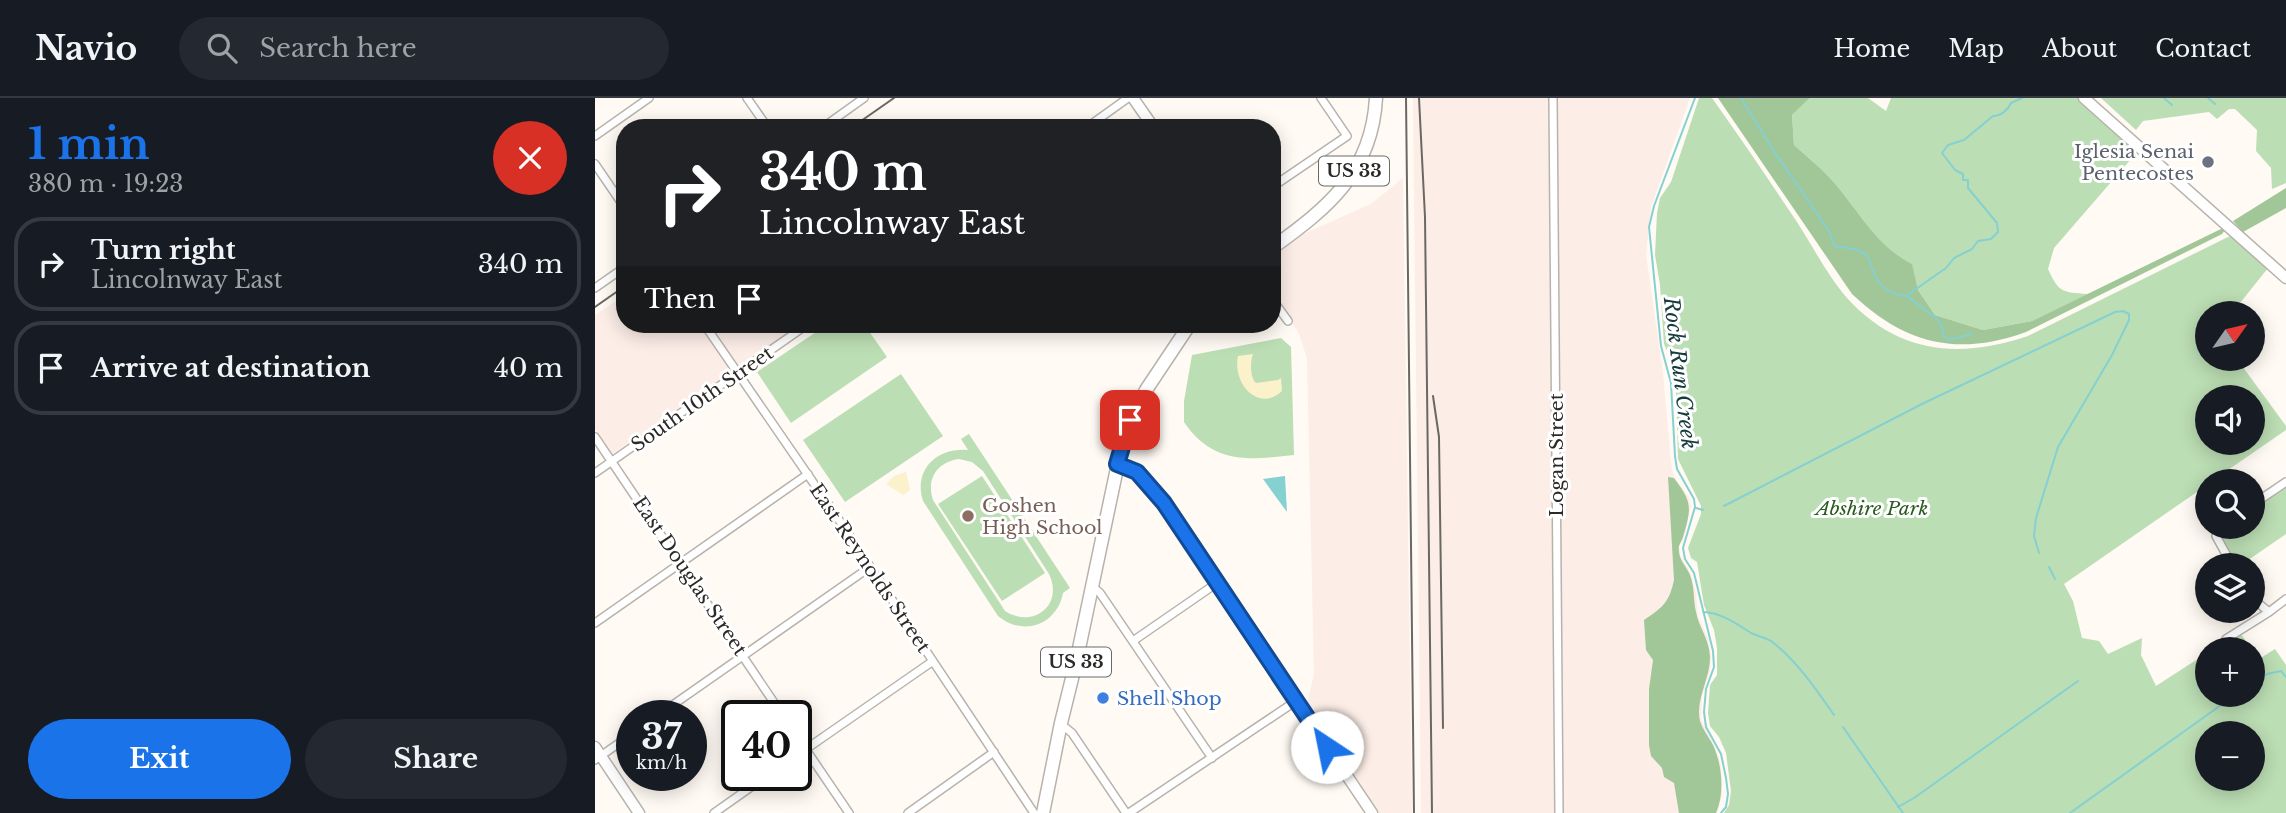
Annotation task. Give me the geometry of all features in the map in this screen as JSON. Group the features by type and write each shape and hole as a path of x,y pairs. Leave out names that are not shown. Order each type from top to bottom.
{"highway":[{"name":"US 33","path":"1281,241 1312,219 1343,188 1368,142 1376,98"},
{"name":"US 33","path":"1044,813 1124,435 1136,406 1184,333"}],"street":[{"path":"619,119 649,98"},
{"path":"747,98 762,119"},
{"path":"835,119 864,98"},
{"path":"1100,119 1131,98 1147,119"},
{"path":"1281,181 1347,136 1321,98"},
{"name":"Logan Street","path":"1553,98 1559,813"},
{"path":"2084,98 2286,278"},
{"path":"595,136 616,121"},
{"path":"595,164 616,195"},
{"path":"595,288 616,273"},
{"path":"1281,311 1288,321"},
{"name":"East Reynolds Street","path":"711,333 1034,813"},
{"name":"South 10th Street","path":"595,473 795,333"},
{"name":"East Douglas Street","path":"595,437 772,700"},
{"path":"1117,464 1137,472 1152,487 1372,813"},
{"path":"595,623 808,474"},
{"path":"2265,496 2286,482"},
{"path":"680,700 870,568"},
{"path":"1133,641 1217,583"},
{"path":"1092,586 1100,593 1212,758"},
{"path":"2229,637 2286,599"},
{"path":"2265,609 2269,612"},
{"path":"812,745 933,661"},
{"path":"1061,723 1072,733 1127,813 1296,701"},
{"path":"616,743 597,754 639,813"},
{"path":"908,813 994,752"},
{"path":"812,758 849,813"},
{"path":"714,813 745,791"}],"shaded area":[{"path":"1413,98 1690,98 1651,207 1646,255 1663,373 1671,464 1674,477 1688,496 1691,506 1684,538 1679,546 1680,555 1691,574 1698,616 1708,638 1711,656 1710,672 1702,696 1701,720 1721,765 1722,796 1717,813 1421,813"},
{"path":"1403,178 1412,813 1377,813 1306,707 1314,675 1307,358 1299,334 1281,303 1281,251 1301,235 1371,204"},
{"path":"616,301 616,333 787,333 612,454 595,429 595,315"}],"green space":[{"name":"Abshire Park","path":"1699,98 1712,98 1847,298 1887,331 1908,341 1931,347 1978,348 2028,336 2230,236 2268,268 2242,301 2195,301 2195,371 2246,371 2256,385 2195,385 2195,455 2250,455 2229,469 2195,469 2195,493 2064,584 2073,601 2082,638 2099,641 2108,654 2142,638 2141,655 2156,686 2195,661 2195,707 2265,707 2265,655 2275,649 2286,665 2286,813 1724,813 1729,805 1731,791 1726,753 1719,737 1710,726 1708,713 1710,685 1717,675 1717,648 1714,630 1704,605 1697,562 1691,558 1688,548 1701,514 1701,506 1678,459 1676,385 1670,357 1664,344 1655,255 1660,198 1671,182"},
{"path":"1718,98 1810,98 1792,115 1794,145 1830,178 1887,247 1912,264 1918,290 1935,315 1983,330 2032,321 2223,228 2225,230 2222,234 2026,332 1977,344 1933,341 1892,325 1852,294"},
{"path":"1810,98 1868,98 1886,111 1891,98 2079,98 2138,151 2054,248 2048,269 2055,283 2067,292 2088,294 2032,321 1983,330 1935,315 1918,290 1911,264 1876,236 1830,178 1794,145 1792,115"},
{"path":"2101,98 2286,98 2286,183 2272,189 2271,168 2256,151 2257,130 2235,109 2229,109 2217,119 2209,112 2143,121 2136,130"},
{"path":"2286,188 2286,208 2243,232 2233,221"},
{"path":"815,333 870,333 887,357 791,423 757,372"},
{"path":"1281,338 1291,347 1294,455 1248,458 1220,453 1207,446 1184,422 1184,401 1192,355"},
{"path":"901,374 943,436 845,502 803,440"},
{"name":"Abshire Park","path":"2265,397 2286,426 2286,430 2265,444"},
{"path":"969,434 1070,588 1063,593 1054,613 1038,624 1018,626 998,616 923,501 921,480 925,470 946,452 968,450 961,439","holes":["959,459 972,462 983,471 1049,574 1053,585 1049,604 1035,615 1016,616 1005,611 933,500 932,479 939,468"]},
{"path":"982,476 1045,573 1002,601 938,504"},
{"path":"1668,477 1674,478 1689,505 1679,554 1692,580 1696,612 1710,652 1699,713 1701,724 1716,753 1720,770 1721,797 1716,813 1679,813 1674,783 1664,777 1662,768 1651,756 1649,745 1649,689 1653,660 1646,650 1644,620 1664,604 1674,580"},
{"path":"2286,486 2286,534 2258,553 2228,553 2220,539 2265,539 2265,501"}],"sand":[{"path":"1253,354 1251,369 1256,383 1281,378 1282,391 1273,397 1256,397 1243,385 1237,366 1238,356"},
{"path":"906,472 910,490 903,495 886,484 894,476"}],"water":[{"path":"1285,476 1287,512 1263,479"}],"waterway":[{"name":"Rock Run Creek","path":"1695,98 1654,206 1649,227 1661,346 1671,383 1677,469 1694,499 1695,507 1683,548 1685,559 1694,573 1713,651 1714,667 1706,689 1704,712 1706,727 1721,754 1726,778 1728,794 1726,807 1721,813"},
{"path":"1741,98 1829,231 1835,246 1864,253 1875,277 1882,285 1895,294 1906,296 1946,268 1954,258 1972,249 1978,241 1991,239 1998,232 1997,223 1968,188 1968,180 1963,180 1963,174 1955,170 1942,153 1948,145 1964,140 1993,116 2001,114 2011,103 2022,98"},
{"path":"2164,98 2172,105"},
{"path":"2208,98 2215,104"},
{"path":"1907,296 1938,320 1944,337 1949,340 1972,334"},
{"path":"1724,506 1922,404 2115,312 2123,311 2129,314 2129,320 2112,355 2058,447 2036,518 2034,536 2039,553"},
{"path":"1696,508 1703,510"},
{"path":"2049,567 2055,579"},
{"path":"1703,612 1722,616 1771,641 1797,666 1834,715"},
{"path":"2265,675 2281,671 2286,677"},
{"path":"1898,807 2078,681"},
{"path":"2070,813 2218,707"},
{"path":"1843,727 1903,813"}],"railway":[{"path":"864,119 894,98"},
{"path":"1406,98 1414,813"},
{"path":"1419,98 1425,217 1432,813"},
{"path":"595,307 616,292"},
{"path":"1433,396 1439,437 1443,728"}],"place":[{"name":"Iglesia Senai Pentecostes","path":"2208,162"},
{"name":"Goshen High School","path":"968,516"},
{"name":"Shell Shop","path":"1103,698"}],"route":[{"path":"1130,420 1117,464 1137,472 1164,503 1327,747"}]}
